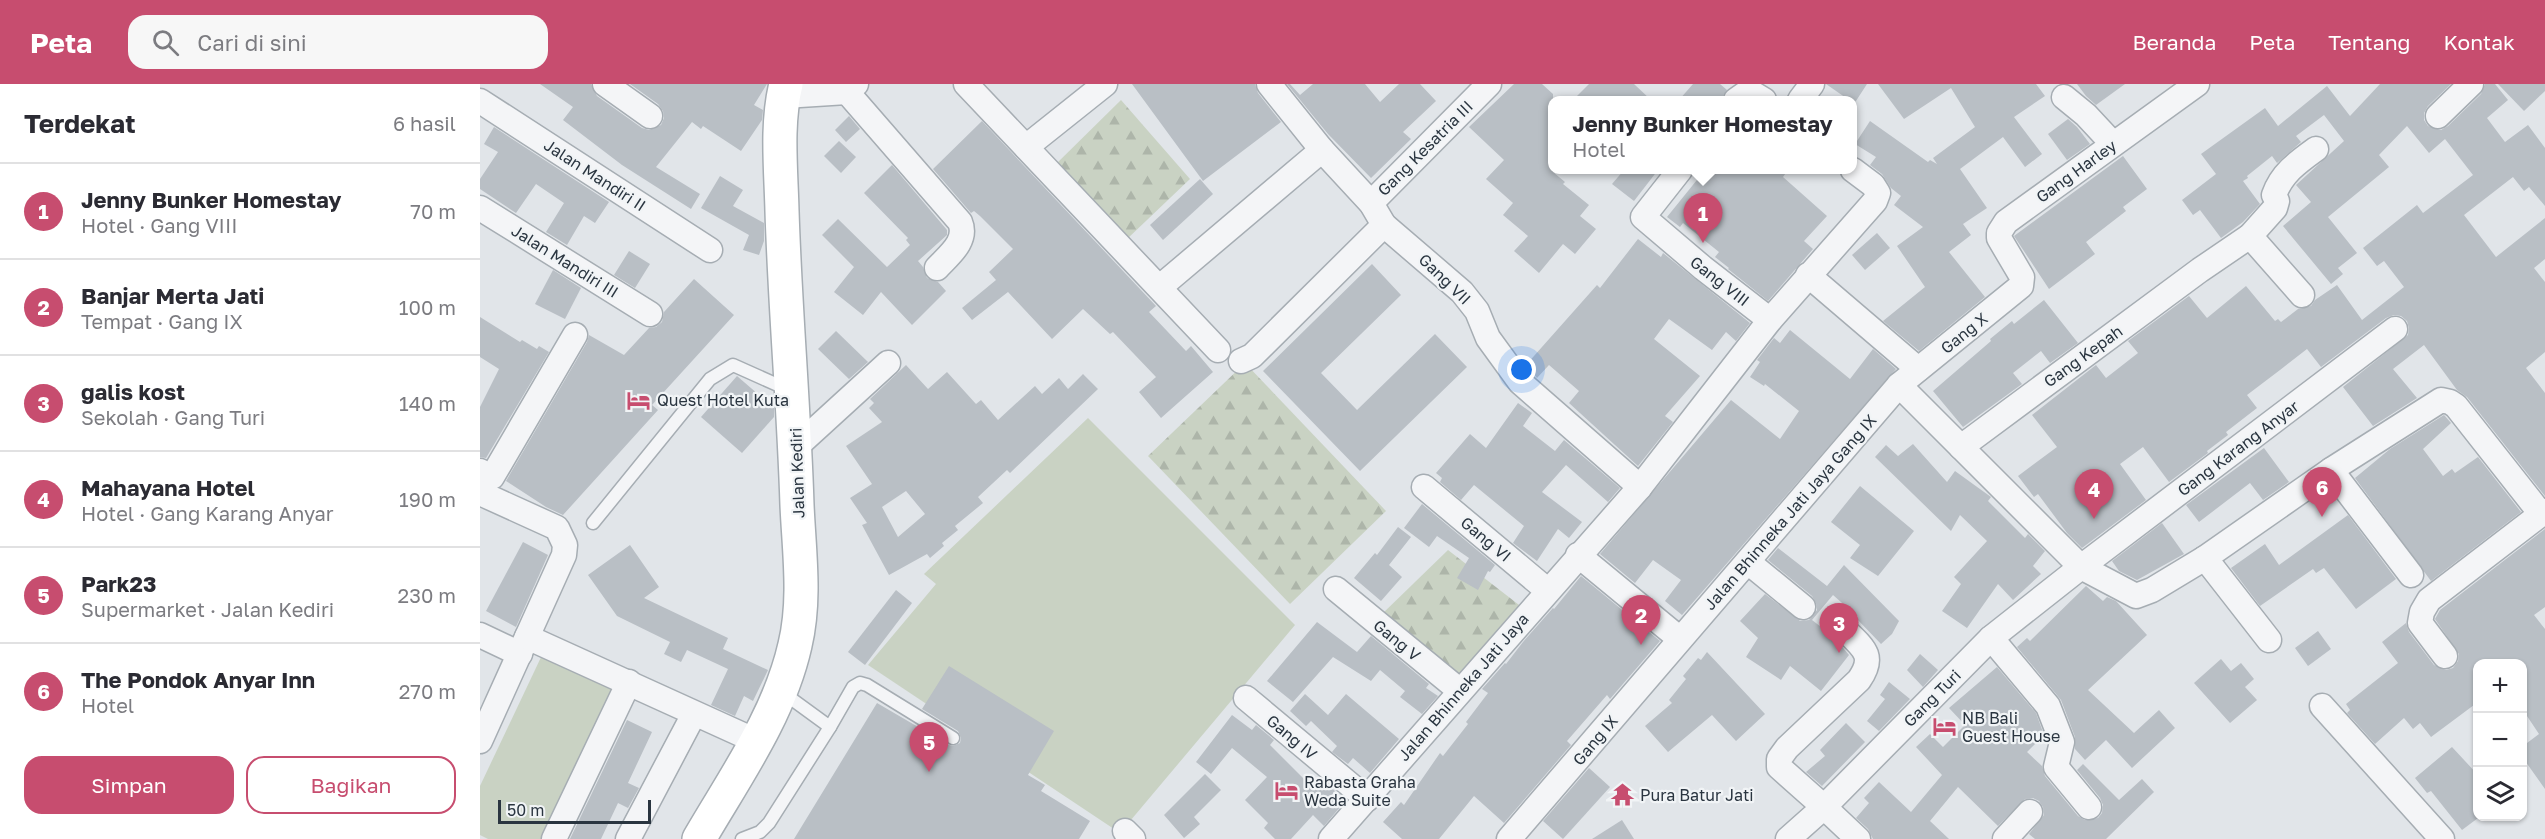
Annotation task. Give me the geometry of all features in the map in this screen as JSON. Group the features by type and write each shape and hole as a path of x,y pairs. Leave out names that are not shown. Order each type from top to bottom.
{"main road":[{"name":"Jalan Kediri","path":"699,839 756,741 781,691 796,644 800,604 796,447 785,288 782,89"}],"street":[{"path":"604,84 650,116"},
{"path":"966,84 1218,350"},
{"path":"1026,147 1106,84"},
{"name":"Gang Kesatria III","path":"1269,84 1322,150 1371,203 1489,84"},
{"name":"Gang Harley","path":"2022,277 2001,244 1999,233 2004,224 2197,84"},
{"path":"2438,116 2471,84"},
{"path":"782,89 851,88 960,222 963,231 961,240 937,268"},
{"path":"1742,96 1749,91 1757,96"},
{"path":"2064,97 2086,115 2113,144"},
{"name":"Jalan Mandiri II","path":"480,101 710,250"},
{"name":"Gang Kepah","path":"1961,447 2200,270 2250,236 2276,208 2277,201 2274,195 2278,184 2288,170 2316,149"},
{"path":"1160,287 1322,150"},
{"name":"Jalan Bhinneka Jati Jaya","path":"1331,839 1459,690 1640,487 1770,320 1875,201 1878,193 1873,185 1857,173"},
{"name":"Gang VIII","path":"1677,174 1643,217 1703,268 1770,320"},
{"name":"Gang VII","path":"1371,203 1384,225 1462,292 1477,311 1488,338 1520,382 1640,487"},
{"name":"Jalan Mandiri III","path":"480,208 650,314"},
{"path":"1241,361 1252,356 1384,225"},
{"path":"2250,236 2302,295"},
{"path":"1808,275 1918,369"},
{"name":"Gang X","path":"1899,385 2016,291 2021,286 2022,277"},
{"name":"Gang Karang Anyar","path":"2081,567 2395,329"},
{"path":"480,471 492,477 575,335"},
{"path":"796,447 888,363"},
{"path":"1899,385 2081,567 2136,596 2152,590 2205,558 2331,470 2437,401 2444,399 2456,406 2543,512 2429,600 2422,612 2420,623 2445,656"},
{"name":"Jalan Bhinneka Jati Jaya Gang IX","path":"1680,639 1899,385"},
{"path":"2331,470 2411,575"},
{"name":"Gang VI","path":"1424,487 1547,590"},
{"path":"480,493 557,528 565,545 564,555 480,741"},
{"path":"1578,555 1680,639"},
{"path":"2205,558 2269,640"},
{"path":"1748,562 1803,607"},
{"name":"Gang Turi","path":"1788,839 1824,807 1991,638 2081,567"},
{"name":"Gang V","path":"1336,589 1459,690"},
{"path":"1847,632 1863,648 1868,658 1866,668 1859,680 1787,748 1779,762 1779,767 1858,839"},
{"path":"480,635 524,645 629,682 756,741"},
{"path":"1991,638 2048,706 2062,742 2056,767 2089,807"},
{"name":"Gang IX","path":"1509,839 1591,746 1680,639"},
{"path":"554,839 629,682"},
{"name":"Gang IV","path":"1246,698 1367,799"},
{"path":"2322,706 2442,839"},
{"path":"628,839 694,714"},
{"path":"2005,839 2030,812"}],"lane":[{"path":"593,523 710,379 723,370 733,365 793,392"},
{"path":"748,838 760,832 769,823 853,687 860,683 953,738"},
{"path":"781,691 830,727"}],"green space":[{"path":"1121,100 1190,179 1126,240 1054,166"},
{"path":"1245,363 1386,511 1290,604 1148,456"},
{"path":"1088,418 1295,625 1120,833 868,665 936,584 924,574"},
{"path":"1448,550 1523,608 1458,683 1380,616"},
{"path":"543,653 620,690 548,839 488,839 480,835 480,786"}],"building":[{"path":"540,84 591,84 597,96 642,128 649,130 661,125 664,118 663,111 658,104 630,84 767,84 754,105 763,110 762,120 741,151 703,126 701,129 692,122 656,167 700,194 691,209 622,165 563,120 573,107"},
{"path":"1132,84 1255,84 1258,93 1281,122 1203,181"},
{"path":"1287,84 1290,84 1300,95 1313,84 1365,84 1380,102 1399,84 1420,84 1436,101 1403,132 1411,139 1371,178 1328,134"},
{"path":"1514,84 1542,84 1553,94 1553,96 1548,96 1548,174 1555,174 1565,182 1563,184 1589,205 1580,216 1596,229 1575,254 1563,244 1539,273 1514,251 1528,236 1503,215 1513,203 1486,179 1504,160 1469,127"},
{"path":"1589,84 1634,84 1647,96 1577,96"},
{"path":"1693,84 1720,84 1727,90 1723,96 1682,96"},
{"path":"1826,84 1867,84 1857,99 1857,96 1843,96"},
{"path":"1878,84 2036,84 2045,96 2014,117 2042,154 2025,167 2003,137 1960,169 1987,208 1963,224 1971,235 1949,252 1985,297 1919,351 1883,321 1925,287 1897,246 1923,227 1894,205 1901,196 1891,188 1882,174 1870,165 1876,157 1857,145 1857,141 1870,121 1928,162 1930,160 1937,164 1933,158 1975,127 1951,88 1904,119"},
{"path":"2077,84 2125,84 2096,105"},
{"path":"2380,84 2451,84 2428,106 2424,113 2424,120 2428,126 2441,130 2481,94 2485,84 2495,84 2508,100 2487,118 2505,142 2528,125 2545,148 2545,206 2529,187 2524,191 2513,177 2464,215 2496,257 2545,218 2545,259 2534,268 2545,282 2545,352 2526,368 2545,393 2545,496 2467,397 2457,390 2424,345 2393,369 2417,398 2373,426 2343,387 2408,335 2407,321 2401,316 2394,315 2386,318 2321,367 2307,349 2247,395 2257,408 2226,432 2228,435 2207,451 2208,453 2169,482 2143,447 2120,464 2146,500 2082,548 2067,533 2038,494 2034,497 2018,476 2057,447 2032,415 2096,365 2106,378 2138,353 2128,341 2189,296 2207,318 2246,286 2275,321 2278,319 2281,322 2298,309 2311,306 2315,300 2337,285 2362,320 2404,287 2384,261 2377,266 2363,248 2417,205 2423,213 2473,175 2445,139 2429,153 2407,126 2379,155 2389,167 2328,217 2357,253 2338,268 2343,274 2331,284 2283,226 2311,202 2296,185 2344,141 2324,115 2296,136 2301,142 2277,163 2272,156 2247,176 2248,178 2243,181 2260,204 2243,222 2221,238 2200,210 2193,215 2182,200 2216,174 2201,154 2265,108 2278,126 2327,86 2350,116"},
{"path":"2498,84 2545,84 2545,91 2524,111"},
{"path":"849,116 860,129 846,142 835,130"},
{"path":"2068,119 2090,144 2067,160 2048,134"},
{"path":"982,121 1156,306 1149,312 1186,351 1191,346 1213,372 1161,418 1139,392 1156,377 1113,332 1110,334 1083,309 1052,339 1008,292 972,320 962,308 996,280 989,272 1013,249 980,216 974,211 971,213 933,169"},
{"path":"494,127 609,202 595,223 584,216 567,245 546,232 564,203 536,184 516,213 480,189 480,179 498,152 484,144"},
{"path":"839,141 856,157 841,173 824,156"},
{"path":"2123,156 2147,189 2123,207 2126,211 2086,242 2095,254 2049,289 2014,236"},
{"path":"892,165 947,230 947,235 918,261 927,278 938,282 946,291 912,325 881,292 863,315 834,292 854,267 822,235 838,219 887,267 910,245 906,240 908,238 864,193"},
{"path":"1621,174 1655,174 1634,201 1612,184"},
{"path":"1702,174 1785,174 1783,177 1827,216 1804,241 1813,249 1768,301 1715,257 1719,252 1683,223 1680,227 1667,217"},
{"path":"720,176 743,190 733,206 764,223 764,241 759,255 743,250 749,235 701,208"},
{"path":"1200,179 1213,194 1163,240 1150,225"},
{"path":"1877,233 1890,248 1865,270 1852,255"},
{"path":"1638,239 1661,257 1663,253 1750,323 1736,341 1726,332 1712,350 1669,319 1654,339 1700,376 1665,416 1673,422 1638,466 1569,403 1579,391 1549,365 1537,378 1526,365 1597,285 1600,288"},
{"path":"629,251 650,264 635,288 614,275"},
{"path":"1372,264 1401,295 1321,373 1357,410 1435,334 1467,367 1360,471 1263,371"},
{"path":"553,270 581,288 565,319 535,304"},
{"name":"Quest Hotel Kuta","path":"694,279 734,315 652,405 658,410 563,515 546,507 506,481 589,335 624,355 649,328 656,327 662,322 664,312"},
{"path":"2044,300 2078,343 2050,363 2041,351 2013,373 2022,384 1963,427 1933,391 1991,341 1990,339 2012,321 2014,324"},
{"path":"480,317 520,342 522,340 537,349 539,346 549,352 486,458 480,457 480,407 499,369 480,357"},
{"path":"1790,330 1850,379 1873,349 1896,369 1682,615 1665,601 1681,580 1653,560 1635,583 1600,554 1731,400 1780,439 1799,411 1765,384 1764,386 1750,377 1760,362 1757,360 1774,338 1780,343"},
{"path":"836,331 868,362 849,379 818,349"},
{"path":"906,365 928,389 947,372 976,404 981,400 998,420 1035,386 1042,394 1059,378 1068,389 1083,374 1098,389 1010,473 1007,470 978,497 983,503 955,526 958,530 942,543 944,546 930,558 927,554 889,575 862,525 867,523 850,498 872,484 846,446 882,422 869,408 874,403 870,399","holes":["906,491 925,514 898,537 882,507"]},
{"path":"737,376 774,408 774,417 742,453 701,417"},
{"path":"1518,403 1532,413 1523,426 1555,451 1564,440 1620,488 1608,502 1566,465 1542,492 1582,522 1569,538 1558,529 1537,561 1513,543 1524,526 1474,485 1461,500 1440,482 1442,478 1436,473 1470,434 1486,448"},
{"path":"2444,415 2451,423 2423,449 2443,476 2452,469 2455,473 2478,457 2521,512 2431,581 2355,478 2390,449"},
{"path":"1913,444 1947,482 1955,471 1991,497 1988,501 2025,538 2028,534 2045,551 2033,566 2041,574 2013,600 1998,584 1967,628 1942,611 1961,584 1954,577 1987,541 1960,515 1951,531 1875,457 1886,445 1898,456"},
{"path":"2264,448 2289,482 2263,500 2250,483 2199,522 2186,505"},
{"path":"1860,486 1914,531 1878,576 1850,558 1860,545 1831,522"},
{"path":"1422,504 1495,565 1490,572 1488,571 1478,590 1457,578 1469,558 1437,536 1429,547 1404,528"},
{"path":"2348,515 2396,579 2356,609 2324,568 2316,573 2313,569 2260,606 2231,568 2265,544 2279,565"},
{"path":"2162,523 2184,554 2137,580 2119,571 2112,561"},
{"path":"1398,527 1411,537 1389,565 1402,577 1381,601 1354,578 1375,553 1377,555"},
{"path":"2545,529 2545,607 2534,615 2545,629 2545,789 2527,764 2527,743 2539,734 2527,716 2527,659 2473,659 2473,706 2431,737 2420,723 2413,729 2404,718 2375,744 2347,713 2350,710 2346,704 2398,663 2382,642 2406,623 2409,632 2434,665 2446,670 2453,668 2458,661 2459,654 2435,619 2440,610"},
{"path":"523,542 548,555 516,627 486,611"},
{"path":"630,545 659,587 644,598 728,638 723,649 768,670 753,701 744,696 735,716 711,705 728,669 687,650 681,662 664,654 670,642 617,616 588,575"},
{"path":"1778,548 1827,586 1844,565 1899,621 1892,634 1881,644 1856,618 1858,617 1833,595 1812,620 1834,637 1849,655 1821,691 1790,666 1781,680 1746,657 1758,638 1740,621 1765,594 1800,621 1809,620 1817,610 1812,596 1768,560"},
{"path":"1581,576 1660,641 1610,699 1607,695 1567,741 1571,745 1504,823 1474,796 1439,839 1402,839 1383,822 1401,802 1404,805 1440,753 1443,756 1468,724 1466,722 1488,693 1482,689"},
{"path":"2086,586 2103,601 2107,597 2116,601 2147,635 2088,690 2134,733 2159,710 2175,728 2132,768 2106,740 2085,760 2075,749 2075,737 2061,700 2017,647 2027,638 2030,641"},
{"path":"896,590 912,603 865,665 848,652"},
{"path":"1317,622 1357,652 1371,636 1429,684 1426,688 1438,696 1422,714 1400,697 1405,691 1380,670 1371,681 1333,657 1293,702 1267,681"},
{"path":"2318,631 2331,649 2308,666 2295,648"},
{"path":"1707,652 1765,714 1736,741 1712,715 1668,752 1645,726 1672,703 1669,700 1686,679 1683,676 1698,658 1701,660"},
{"path":"1920,654 1938,670 1923,687 1907,670"},
{"path":"2221,659 2231,671 2241,663 2254,679 2245,687 2257,700 2230,723 2194,683"},
{"path":"949,666 1054,731 1028,775 1045,785 1041,791 1090,821 1079,839 794,839 877,703 949,745 960,743 961,738 958,731 922,709"},
{"path":"1997,667 2036,713 2044,735 2027,752 2042,766 2045,776 2078,816 2085,820 2098,818 2102,813 2103,805 2077,770 2083,764 2119,800 2142,779 2154,792 2106,839 2035,839 2029,834 2044,815 2043,807 2033,798 2025,799 1998,826 1958,787 1930,821 1949,839 1873,839 1868,829 1856,818 1869,803 1864,798 1879,782 1911,812 1942,775 1916,747 1930,734 1943,747 1965,725 1949,708"},
{"path":"1889,682 1910,699 1879,731 1867,721 1885,699 1880,695"},
{"path":"1305,694 1328,715 1346,694 1399,739 1370,773 1353,758 1348,764 1332,752 1337,746 1311,721 1306,726 1290,711"},
{"path":"1232,715 1252,730 1256,725 1274,740 1270,745 1313,788 1320,778 1335,791 1331,796 1341,806 1324,826 1313,815 1291,839 1275,839 1264,828 1268,823 1245,800 1267,777 1232,748 1211,774 1196,762"},
{"path":"627,720 652,732 628,783 639,788 628,808 618,803 601,839 570,839"},
{"path":"1846,723 1865,742 1822,786 1806,772 1825,756 1820,750"},
{"path":"2452,747 2473,770 2474,821 2462,830 2431,791 2427,793 2415,778"},
{"path":"1589,768 1610,787 1563,839 1543,821"},
{"path":"1205,774 1221,790 1194,817 1200,824 1184,838 1164,815"},
{"path":"1622,820 1634,839 1592,839"}],"place":[{"name":"Jenny Bunker Homestay","path":"1703,243"},
{"name":"Quest Hotel Kuta","path":"639,400"},
{"name":"The Pondok Anyar Inn","path":"2322,517"},
{"name":"Mahayana Hotel","path":"2094,519"},
{"name":"Banjar Merta Jati","path":"1641,645"},
{"name":"galis kost","path":"1839,653"},
{"name":"NB Bali Guest House","path":"1944,727"},
{"name":"Park23","path":"929,772"},
{"name":"Rabasta Graha Weda Suite","path":"1286,791"},
{"name":"Pura Batur Jati","path":"1622,795"}]}
